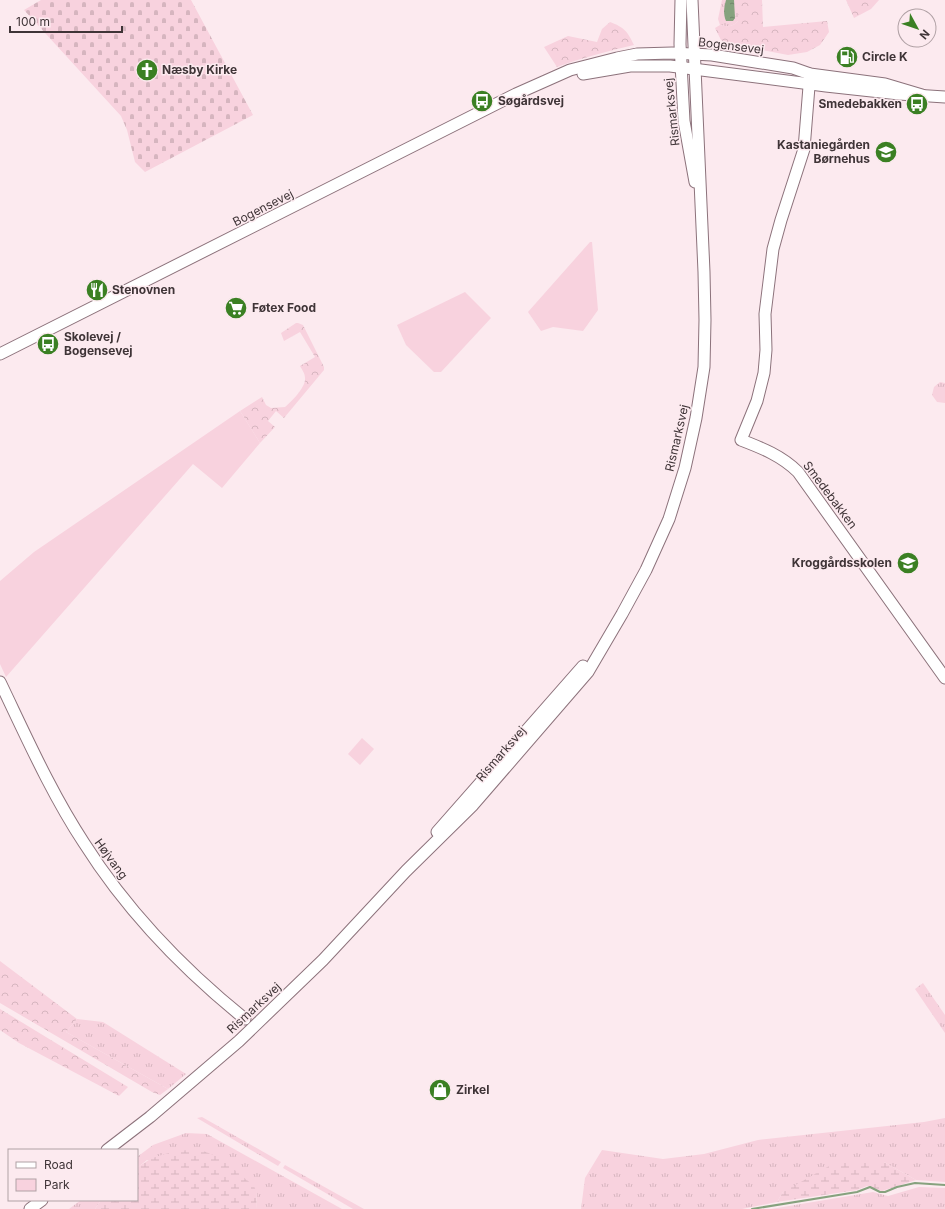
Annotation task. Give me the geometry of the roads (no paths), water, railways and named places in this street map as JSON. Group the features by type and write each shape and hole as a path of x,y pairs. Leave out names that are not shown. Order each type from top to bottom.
{"main road":[{"path":"674,0 687,60"},
{"name":"Rismarksvej","path":"108,1149 150,1117 239,1041 323,960 406,871 474,805 588,672 646,570 669,518 685,468 696,418 704,367 706,320 701,181 681,0"},
{"path":"686,0 687,60"},
{"name":"Rismarksvej","path":"692,0 684,121 702,220"},
{"name":"Bogensevej","path":"0,354 509,98 570,70 637,54 687,60 781,62 810,79"},
{"path":"687,60 782,73 810,79"},
{"name":"Bogensevej","path":"538,85 585,73 687,60 711,70 885,84 922,95 945,97"},
{"path":"701,181 703,152 702,81 711,70"},
{"name":"Smedebakken","path":"810,79 806,140 773,249 766,314 766,350 764,373 758,401 741,440 779,456 789,462 798,472 945,678"},
{"name":"Højvang","path":"0,682 62,807 84,844 110,880 140,918 164,945 208,988 245,1019"},
{"path":"30,1209 41,1201"}],"water":[{"path":"726,0 734,0 735,18 733,21 726,21 725,18 724,10"}],"waterway":[{"path":"752,1209 857,1192 870,1187 880,1192 885,1192 897,1187 915,1183 945,1185"}],"place":[{"name":"Circle K","path":"847,57"},
{"name":"Næsby Kirke","path":"147,70"},
{"name":"Søgårdsvej","path":"482,101"},
{"name":"Smedebakken","path":"917,104"},
{"name":"Kastaniegården Børnehus","path":"886,152"},
{"name":"Stenovnen","path":"97,290"},
{"name":"Føtex Food","path":"236,308"},
{"name":"Skolevej / Bogensevej","path":"48,344"},
{"name":"Kroggårdsskolen","path":"908,563"},
{"name":"Zirkel","path":"440,1090"}]}
